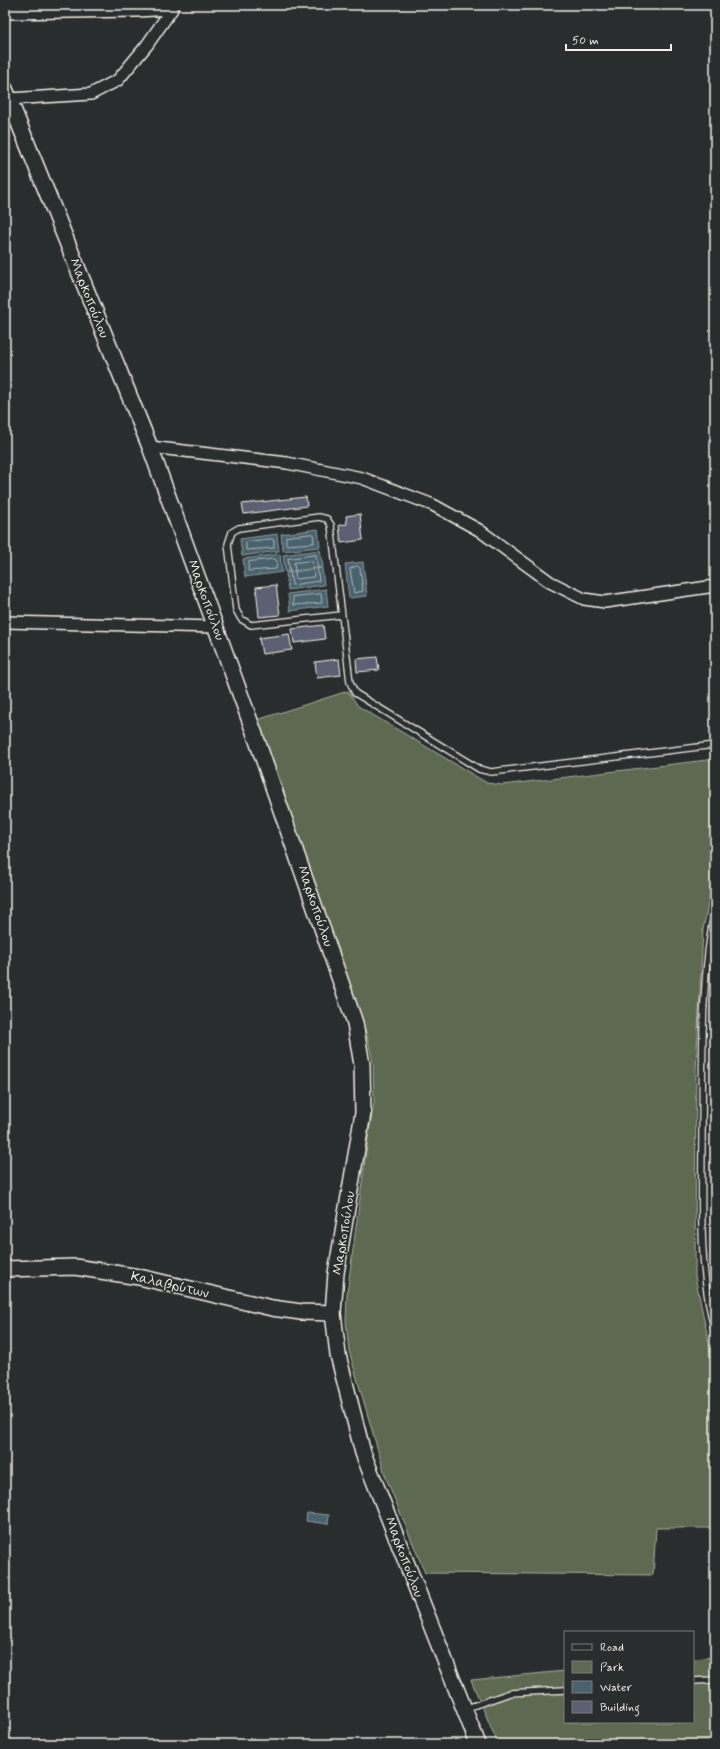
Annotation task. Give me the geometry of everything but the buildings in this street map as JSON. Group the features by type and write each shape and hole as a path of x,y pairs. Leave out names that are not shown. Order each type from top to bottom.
{"street":[{"path":"5,13 137,11 174,7"},
{"path":"7,94 91,94 118,80 147,45 174,7"},
{"name":"Μαρκοπούλου","path":"7,94 150,447 216,627 355,1023 362,1065 363,1113 336,1273 333,1313 338,1355 363,1453 463,1710 478,1744"},
{"path":"150,447 287,463 362,478 433,505 472,527 550,582 584,599 606,602 715,586"},
{"path":"5,622 216,627"},
{"name":"Καλαβρύτων","path":"5,1269 75,1267 139,1277 272,1308 301,1312 333,1313"}],"lane":[{"path":"341,615 251,625 241,619 236,610 228,544 232,532 239,528 319,517 327,519 331,525 350,682 355,693 479,769 491,772 715,745"},
{"path":"715,908 710,932 703,1014 702,1178 704,1271 709,1311 715,1332"},
{"path":"694,1681 715,1680"},
{"path":"463,1710 510,1693 564,1690"}],"green space":[{"path":"348,691 358,706 487,783 502,785 715,759 715,870 703,930 696,1071 695,1276 715,1372 715,1528 656,1528 653,1575 425,1573 386,1478 349,1351 346,1321 347,1294 374,1103 373,1063 367,1035 257,720"},
{"path":"715,1657 715,1744 498,1744 471,1680 564,1671 564,1723 694,1723 694,1659"}],"water":[{"path":"318,529 320,547 283,551 281,534"},
{"path":"277,534 279,551 242,556 240,539"},
{"path":"320,550 323,567 285,572 283,555"},
{"path":"280,554 282,572 245,577 243,559"},
{"path":"363,562 367,596 349,598 345,564"},
{"path":"322,568 324,585 288,590 286,573"},
{"path":"326,589 328,606 290,611 288,594"},
{"path":"307,1513 329,1515 328,1524 306,1521"}]}
